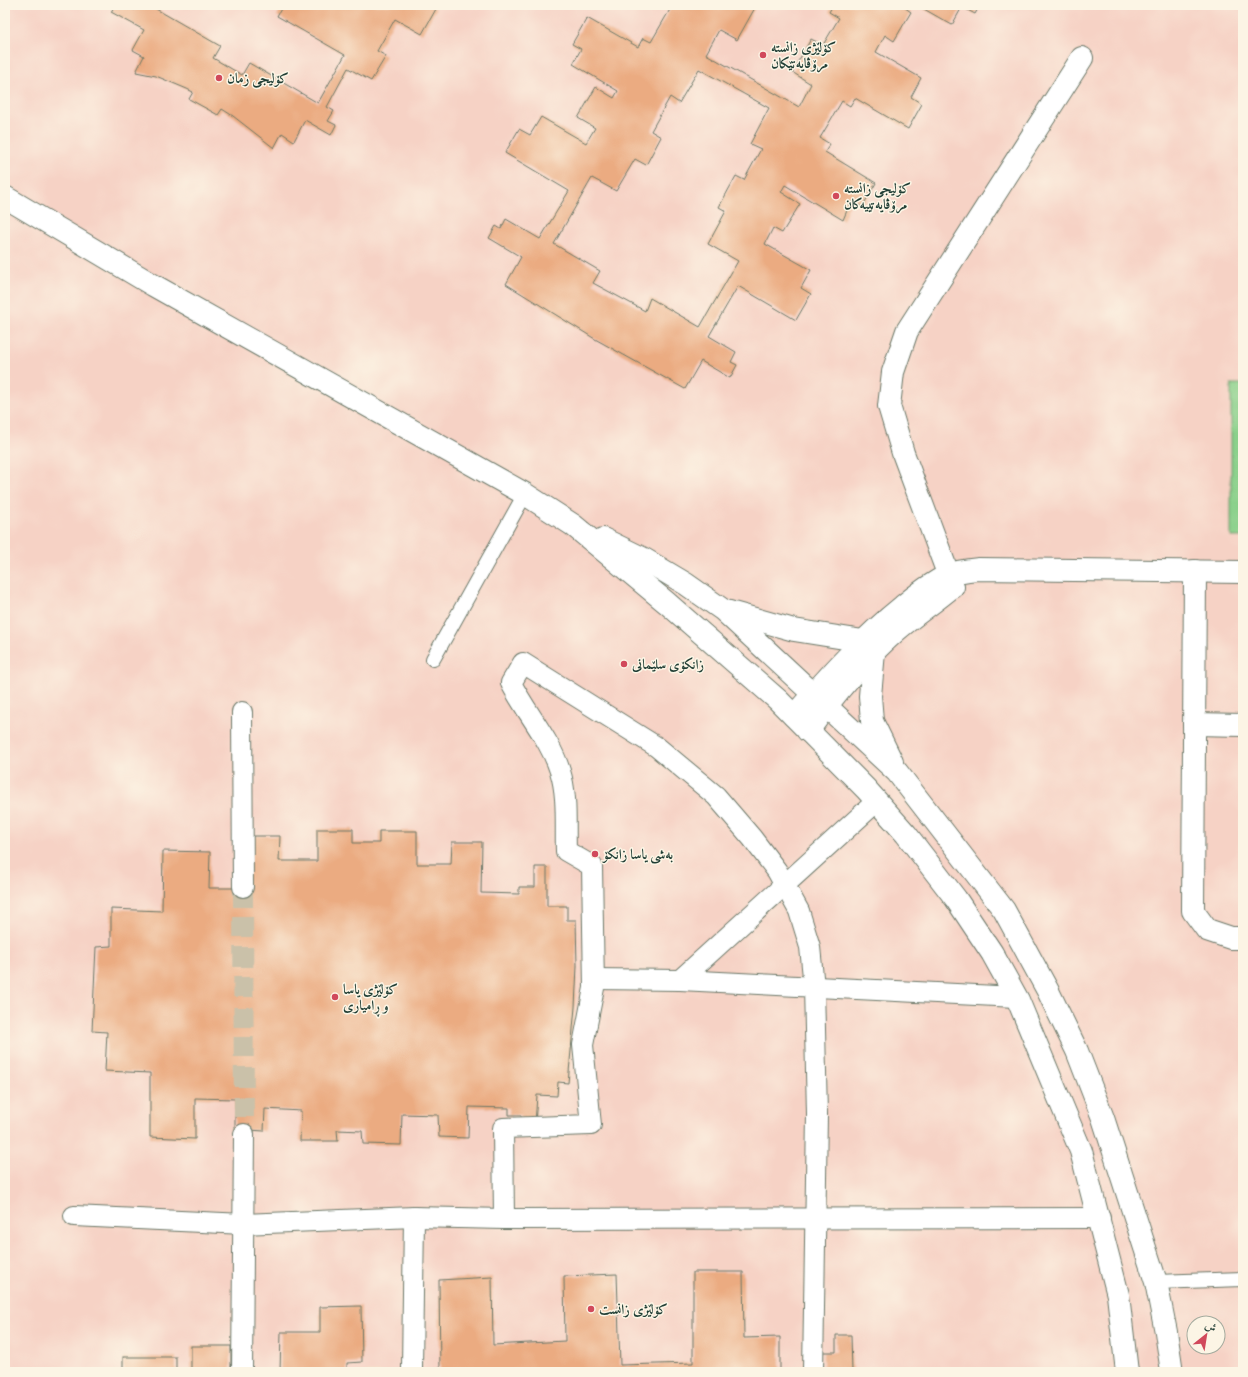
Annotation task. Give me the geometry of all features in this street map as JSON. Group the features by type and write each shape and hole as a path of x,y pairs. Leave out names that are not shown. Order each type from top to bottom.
{"street":[{"path":"950,581 903,453 889,406 893,372 907,331 1082,58"},
{"path":"5,197 153,286 525,494 573,525 673,608 801,724 877,802 906,834 956,900 992,953 1016,997 1081,1150 1100,1218 1118,1295 1127,1372"},
{"path":"573,525 644,559 686,584 723,610 896,772 1004,910 1048,991 1077,1051 1103,1118 1156,1282 1172,1372"},
{"path":"801,724 819,700 916,595 950,581 962,571 978,569 1243,572"},
{"path":"1195,571 1193,911 1207,930 1231,938 1243,938"},
{"path":"723,610 794,630 869,647"},
{"path":"869,647 872,721 896,772"},
{"path":"504,1219 502,1128 590,1125 583,1045 594,988 592,866 566,851 565,799 561,772 546,740 522,705 511,684 523,663 657,747 716,796 752,838 777,871 799,911 810,947 814,987 817,1114 813,1372"},
{"path":"242,712 243,887"},
{"path":"1194,724 1243,725"},
{"path":"680,980 785,887 877,802"},
{"path":"594,979 680,980 1016,997"},
{"path":"242,1372 244,1134"},
{"path":"74,1216 244,1224 414,1217 504,1219 1100,1218"},
{"path":"412,1369 414,1217"}],"lane":[{"path":"433,659 525,494"},
{"path":"1156,1282 1243,1279"}],"shaded area":[{"name":"زانکۆی سلێمانی","path":"5,5 1243,5 1243,1372 5,1372"}],"green space":[{"path":"1231,384 1243,384 1243,537 1231,537"}],"building":[{"name":"کۆلیجی زمان","path":"115,5 126,5 135,10 137,5 158,5 156,9 220,46 213,58 242,75 249,63 318,103 345,55 277,16 283,5 430,5 436,9 422,34 395,19 377,51 386,56 371,81 348,68 327,107 334,111 328,121 336,125 331,135 305,120 294,141 282,133 274,148 222,109 218,115 189,99 193,92 156,76 136,72 144,56 133,50 144,30 111,12"},
{"name":"کۆلیجی زانستە مرۆڤایەتییەکان","path":"670,5 756,6 737,40 719,30 706,54 799,107 811,84 792,72 811,39 823,45 839,18 829,12 833,5 901,5 911,12 894,41 885,35 876,52 921,78 911,97 922,104 908,129 855,98 850,106 842,101 820,138 830,144 825,152 876,183 862,207 851,201 843,220 785,185 781,192 800,204 782,233 773,228 765,244 811,270 801,288 811,294 796,320 738,286 709,336 736,352 731,362 737,365 730,378 701,361 685,389 595,339 506,284 521,257 489,238 496,226 501,229 506,219 540,239 569,191 505,153 519,129 530,135 541,117 586,143 595,128 578,118 596,87 614,98 618,91 573,64 581,49 572,44 587,18 638,47 643,38 651,42 672,6","holes":["699,69 769,108 750,144 761,149 744,180 736,176 719,207 726,211 708,244 738,261 700,327 650,298 645,311 593,283 600,271 554,244 592,178 616,191 635,159 646,165 661,137 651,131 670,97 679,103"]},
{"path":"917,5 980,5 975,14 962,7 952,25"},
{"name":"کۆلێژی یاسا و ڕامیاری","path":"317,829 353,829 353,843 379,843 379,831 417,831 417,864 451,864 452,842 482,842 481,893 519,894 519,887 535,887 535,867 547,867 547,906 567,906 567,920 576,920 577,966 568,1083 558,1082 557,1096 537,1095 535,1125 521,1125 521,1115 509,1115 509,1108 469,1107 468,1138 439,1137 438,1115 402,1114 401,1145 363,1144 362,1131 337,1130 338,1141 300,1141 301,1111 265,1109 264,1131 235,1129 235,1099 195,1098 195,1139 150,1137 150,1073 105,1071 107,1032 92,1031 96,947 111,946 111,909 162,911 163,851 210,852 209,888 247,888 250,836 280,836 279,861 317,861"},
{"name":"کۆلێژی زانست","path":"693,1272 743,1272 744,1338 780,1337 780,1372 440,1372 439,1280 492,1277 493,1345 565,1341 564,1276 617,1274 620,1365 693,1363"},
{"path":"361,1306 362,1362 347,1363 347,1372 280,1372 281,1332 320,1332 320,1307"},
{"path":"836,1335 851,1335 852,1372 823,1372 823,1352 836,1352"},
{"path":"191,1346 231,1346 231,1372 191,1372"},
{"path":"123,1357 176,1357 176,1372 123,1372"}],"tunnel":[{"path":"243,887 244,1134"}],"place":[{"name":"کۆلێژی زانستە مرۆڤایەتێکان","path":"763,55"},
{"name":"کۆلیجی زمان","path":"219,78"},
{"name":"کۆلیجی زانستە مرۆڤایەتییەکان","path":"836,196"},
{"name":"زانکۆی سلێمانی","path":"624,664"},
{"name":"بەشی یاسا زانکۆ","path":"595,854"},
{"name":"کۆلێژی یاسا و ڕامیاری","path":"335,997"},
{"name":"کۆلێژی زانست","path":"591,1309"}]}
